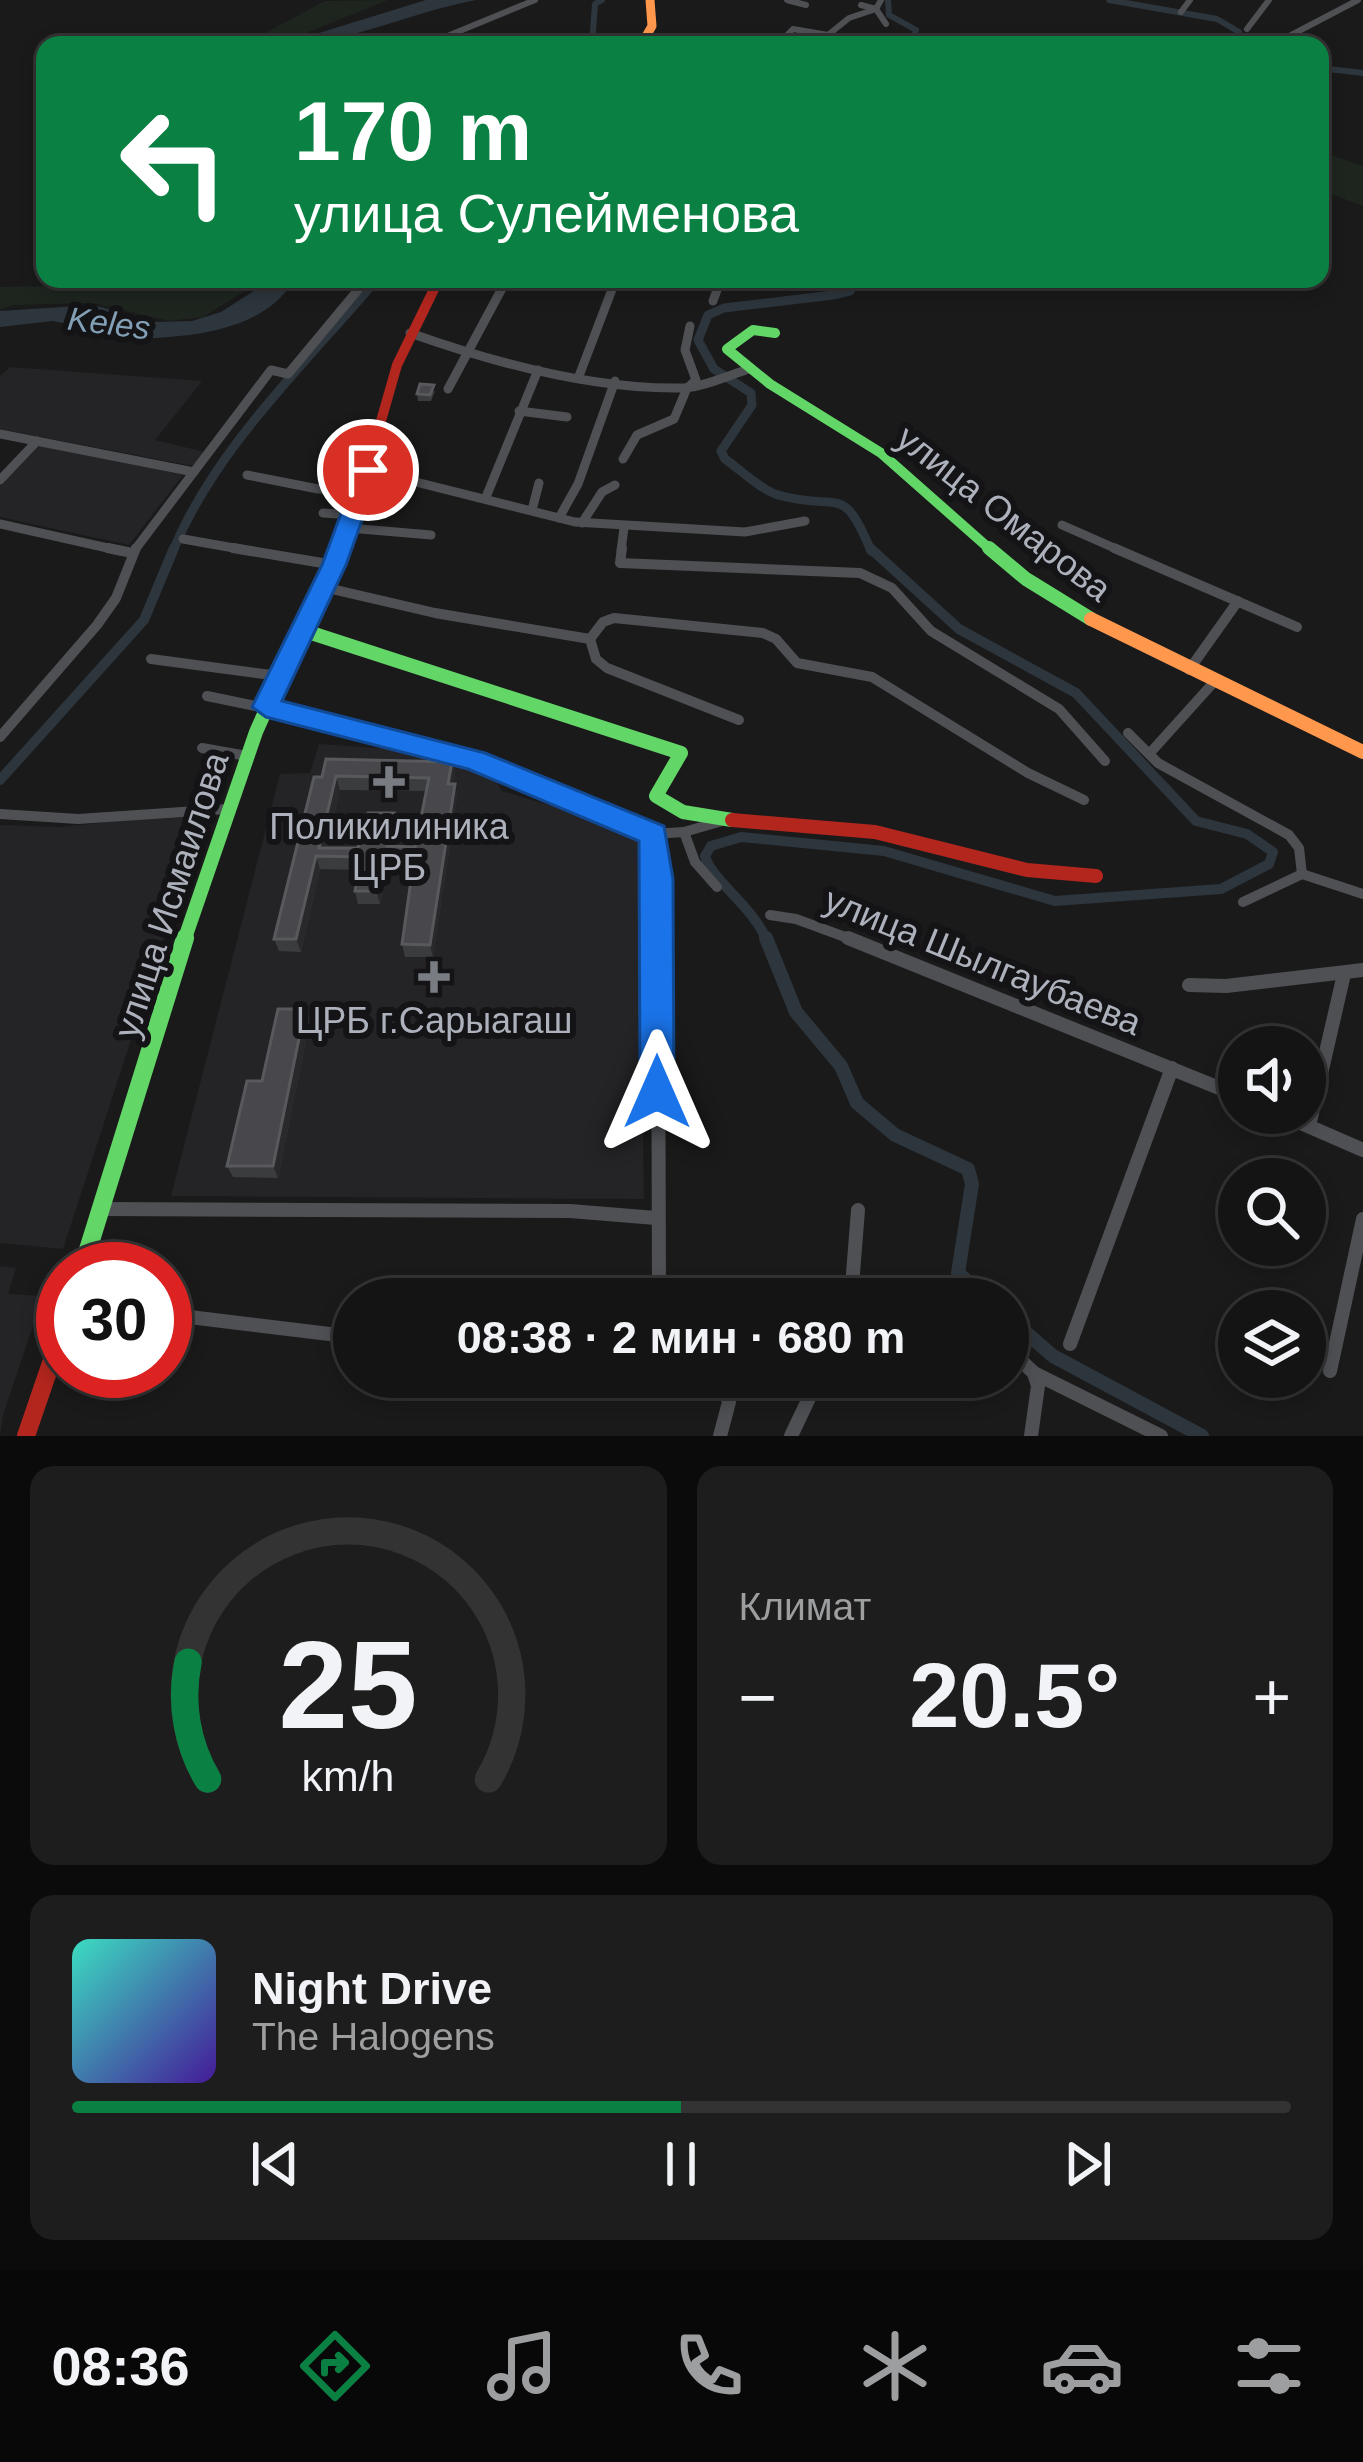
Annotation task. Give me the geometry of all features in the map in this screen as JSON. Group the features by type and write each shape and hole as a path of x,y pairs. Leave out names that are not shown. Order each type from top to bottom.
{"street":[{"path":"452,36 497,21 535,0"},
{"path":"645,36 650,0"},
{"path":"788,0 806,5"},
{"path":"787,36 793,29 828,35 849,18 876,9 881,0"},
{"path":"1181,12 1190,0"},
{"path":"1247,29 1269,0"},
{"path":"1289,36 1358,0"},
{"path":"861,5 876,9 886,24"},
{"path":"0,736 97,626 116,598 132,553 272,370 287,374 359,288"},
{"name":"улица Исмаилова","path":"91,1242 227,809 266,707 352,521 397,364 434,288"},
{"path":"448,389 502,288"},
{"path":"579,376 613,288"},
{"path":"713,301 718,288"},
{"path":"623,459 637,435 674,419 687,388 698,376 685,350 690,326"},
{"path":"410,333 466,355 538,370 687,388 733,375 727,349 753,330 775,333"},
{"path":"486,497 538,370"},
{"name":"улица Омарова","path":"733,375 833,418 1040,588 1189,670 1363,752"},
{"path":"559,518 578,484 614,381"},
{"path":"519,411 567,416"},
{"path":"0,434 194,472"},
{"path":"0,480 37,441"},
{"path":"368,470 582,523 745,532 805,520"},
{"path":"248,475 304,483 320,493 362,491"},
{"path":"532,510 539,483"},
{"path":"582,523 602,492 615,485"},
{"path":"322,513 431,535"},
{"path":"0,524 132,553"},
{"path":"1062,525 1298,627"},
{"path":"624,527 620,563 860,573 884,581 931,631 1059,709 1105,761"},
{"path":"183,539 334,565"},
{"path":"323,587 435,613 590,639"},
{"path":"1189,670 1238,601"},
{"path":"590,639 603,622 614,618 769,635 793,661 872,677 1028,773 1084,800"},
{"path":"302,630 681,753 656,796 676,808 729,819 858,830 919,841 1036,874 1096,876"},
{"path":"590,639 596,659 607,668 739,720"},
{"path":"151,659 280,676"},
{"path":"1150,753 1214,682"},
{"path":"207,696 475,760 587,813 653,834 678,833 729,819"},
{"path":"1128,733 1174,773 1289,835 1299,848 1302,874"},
{"path":"202,748 247,756"},
{"path":"676,808 678,833 717,887"},
{"path":"0,814 78,819 227,809"},
{"path":"653,834 658,879 658,1278"},
{"path":"1243,902 1302,874 1363,894"},
{"name":"улица Шылгаубаева","path":"770,915 796,919 890,954 1218,1087"},
{"name":"улица Шылгаубаева","path":"1189,986 1363,970"},
{"path":"1326,1052 1344,974"},
{"name":"улица Шылгаубаева","path":"1070,1344 1172,1068"},
{"path":"1326,1134 1363,1150"},
{"path":"101,1209 570,1211 656,1218"},
{"path":"853,1278 858,1210"},
{"path":"1330,1371 1363,1219"},
{"path":"192,1317 333,1334"},
{"path":"1029,1367 1161,1436"},
{"path":"1031,1436 1038,1386 1034,1372"},
{"path":"26,1436 39,1398"},
{"path":"721,1436 728,1398"},
{"path":"791,1436 809,1398"}],"shaded area":[{"path":"388,0 299,36 260,36 325,1"},
{"path":"1329,154 1363,166 1363,206 1329,193"},
{"path":"0,287 250,288 203,317 169,321 92,303 14,305 0,310"},
{"path":"10,367 202,381 155,440 205,452 193,466 0,429 0,376"},
{"path":"42,445 183,475 129,545 0,517 0,482 32,448"},
{"name":"ЦРБ г.Сарыагаш","path":"319,744 419,751 495,779 502,791 618,826 639,838 644,1199 171,1196 280,774 310,773"},
{"path":"205,812 65,1242 36,1242 36,1246 0,1243 0,825 61,827"},
{"path":"0,1266 16,1268 8,1294 36,1296 36,1317 0,1436"}],"water":[{"path":"426,0 476,0 346,36 309,36"},
{"name":"Keles","path":"258,288 288,288 258,314 234,325 180,336 101,339 93,329 53,321 0,327 0,311 94,305 154,322 192,321 221,312"}],"building":[{"path":"420,384 434,385 430,395 417,394"},
{"path":"326,759 452,762 448,784 455,784 430,945 402,944 414,859 383,859 376,891 355,891 362,857 316,856 296,939 274,939 314,777 322,777","holes":["336,776 429,778 415,847 387,846 394,813 368,813 358,848 319,848"]},
{"path":"278,1009 305,1009 273,1166 227,1166 247,1081 262,1081"}],"waterway":[{"path":"593,36 595,4 602,0"},
{"path":"888,0 889,15 916,30 914,36"},
{"path":"1109,0 1217,19 1239,32 1238,36"},
{"path":"1329,69 1363,73"},
{"path":"173,551 191,513 237,442 369,288"},
{"path":"851,288 833,295 724,308 708,315 698,340 714,369 751,393 752,405 721,451 725,459 775,494 846,508 871,551"},
{"path":"0,780 144,620 174,548"},
{"path":"767,941 709,865 705,856 711,846 741,837 884,851 1055,901 1221,889 1269,864 1273,852 1247,834 1196,821 1076,693 959,629 870,548"},
{"path":"766,938 796,1012 841,1066 857,1103 895,1135 968,1169 972,1184 958,1273 964,1278"},
{"path":"1029,1335 1053,1356 1202,1436"}],"traffic: fast":[{"path":"775,333 753,330 727,349 770,384 881,453 1026,579 1091,619"},
{"path":"90,1242 232,798 270,697 347,527 371,456"},
{"path":"302,630 681,753 656,796 683,812 732,820"}],"traffic: slow":[{"path":"646,36 652,26 650,0"},
{"path":"1091,619 1363,752"}],"traffic: jam":[{"path":"371,456 397,365 435,288"},
{"path":"732,820 875,832 1027,870 1096,876"},
{"path":"26,1436 39,1398"}],"place":[{"name":"Поликилиника ЦРБ","path":"389,782"},
{"name":"ЦРБ г.Сарыагаш","path":"434,977"}],"route":[{"path":"368,470 334,565 266,707 475,760 653,834 658,879 657,1092"}]}
